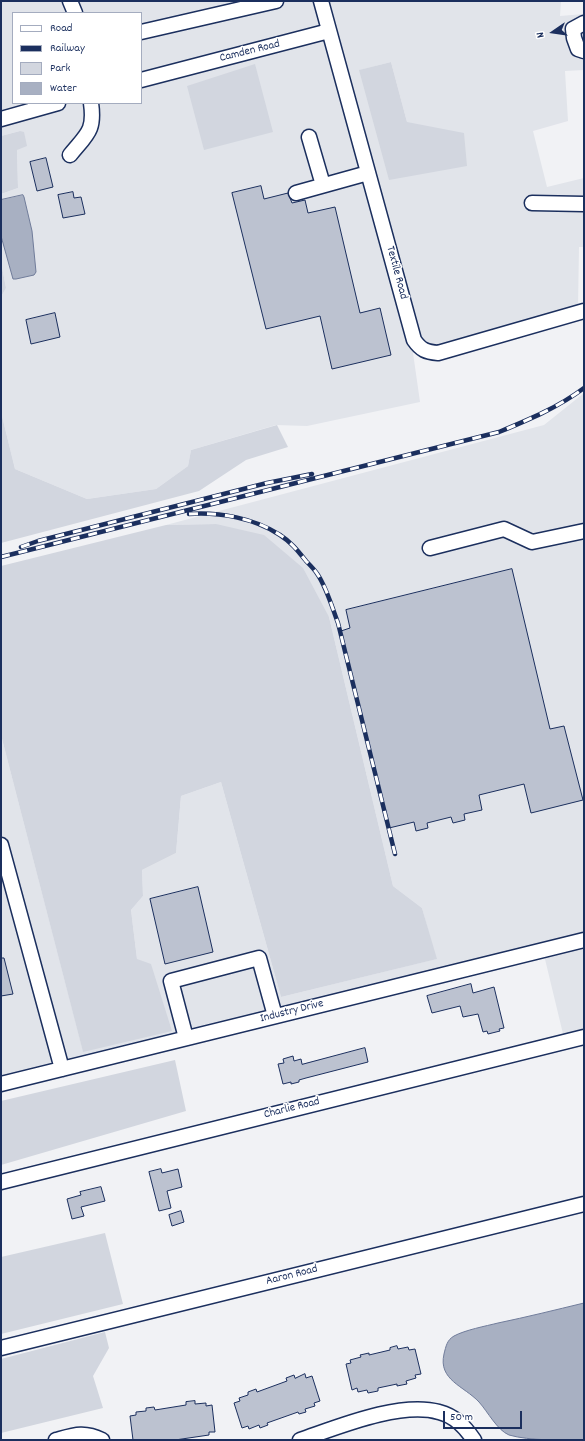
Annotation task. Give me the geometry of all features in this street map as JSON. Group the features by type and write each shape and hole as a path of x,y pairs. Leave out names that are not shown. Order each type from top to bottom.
{"street":[{"path":"70,1 75,12"},
{"path":"142,32 276,1"},
{"path":"321,1 329,32"},
{"path":"584,23 573,29 574,38 578,49 584,51"},
{"name":"Camden Road","path":"142,80 329,32"},
{"name":"Textile Road","path":"329,32 414,340 424,351 438,353 584,311"},
{"path":"1,118 54,104"},
{"path":"70,155 88,134 92,125 93,117 91,104"},
{"path":"309,137 323,186"},
{"path":"296,193 368,173"},
{"path":"532,203 584,204"},
{"path":"430,548 504,529 532,542 584,531"},
{"path":"1,845 62,1069"},
{"name":"Industry Drive","path":"1,1084 584,940"},
{"path":"186,1038 170,981 259,958 275,1016"},
{"name":"Charlie Road","path":"1,1182 584,1037"},
{"name":"Aaron Road","path":"1,1348 584,1204"},
{"path":"300,1440 330,1435 378,1414 406,1410 439,1412 449,1416 460,1422 468,1430 474,1440"},
{"path":"56,1440 80,1434 93,1435 102,1440"}],"shaded area":[{"path":"1,1 561,1 560,16 584,14 584,70 565,71 568,121 533,131 547,187 584,178 584,247 579,247 578,307 413,353 420,402 307,426 276,425 191,450 188,466 156,489 87,499 15,469 1,412 1,297 6,288 1,262 1,194 18,188 17,150 20,131 1,136","holes":["391,62 407,122 360,70"]},
{"path":"584,393 584,1033 564,1038 544,955 1,1090 1,735 83,1051 137,959 131,910 143,896 142,870 176,853 181,796 221,782 281,997 436,959 422,908 393,886 329,617 216,524 166,525 544,425"}],"green space":[{"path":"391,62 407,122 464,133 467,166 389,180 359,70"},
{"path":"255,64 273,132 204,150 187,86"},
{"path":"20,131 24,132 27,146 17,150 18,188 1,194 1,136"},
{"path":"1,262 6,288 1,297"},
{"path":"1,412 15,469 87,499 156,489 188,466 191,450 277,425 288,447 246,460 199,491 1,543"},
{"path":"216,524 264,535 303,568 329,617 393,886 422,908 437,959 281,997 221,782 181,796 176,853 142,870 143,896 131,910 137,959 151,964 172,1031 83,1052 1,735 1,566 166,525"},
{"path":"175,1060 186,1111 1,1165 1,1101"},
{"path":"105,1233 123,1304 1,1334 1,1257"},
{"path":"105,1332 109,1348 93,1376 103,1408 1,1433 1,1359"}],"water":[{"path":"23,195 32,231 36,272 34,275 13,279 1,236 1,200"},
{"path":"584,1303 584,1440 536,1439 509,1435 497,1425 473,1396 448,1376 443,1363 444,1354 448,1341 454,1336 476,1328"}],"building":[{"path":"46,158 53,187 37,191 30,162"},
{"path":"261,186 264,199 288,193 292,203 305,200 308,213 335,207 360,313 380,308 391,355 332,369 320,316 266,329 232,193"},
{"path":"73,192 74,198 81,197 85,214 63,218 58,195"},
{"path":"55,313 60,337 31,344 26,320"},
{"path":"512,569 550,729 564,726 583,800 531,813 524,784 479,795 482,810 464,814 465,820 453,823 451,817 427,823 428,828 416,831 414,822 389,828 341,631 350,628 346,610"},
{"path":"198,887 213,952 165,964 150,899"},
{"path":"1,958 4,958 13,994 1,996"},
{"path":"471,984 473,993 494,987 504,1028 499,1029 500,1031 488,1034 487,1031 483,1032 478,1014 463,1017 460,1006 432,1013 427,996"},
{"path":"365,1048 368,1062 299,1080 299,1082 283,1084 278,1064 284,1063 283,1059 293,1056 294,1061 301,1059 302,1064"},
{"path":"161,1169 162,1173 178,1169 182,1187 167,1191 171,1208 159,1211 149,1172"},
{"path":"101,1187 105,1201 81,1207 84,1216 72,1219 67,1199 81,1195 80,1192"},
{"path":"181,1211 184,1222 172,1226 169,1215"},
{"path":"397,1346 398,1349 408,1347 409,1350 415,1349 421,1374 415,1375 416,1378 406,1381 407,1384 397,1386 397,1384 378,1388 378,1391 368,1393 367,1390 358,1392 357,1388 352,1390 346,1364 351,1363 350,1360 361,1357 360,1355 369,1353 369,1355 390,1350 390,1348"},
{"path":"305,1374 306,1378 312,1376 320,1401 314,1403 315,1406 305,1409 306,1412 299,1414 298,1412 267,1423 268,1425 260,1428 259,1425 249,1429 248,1426 242,1428 234,1403 240,1401 239,1398 248,1395 248,1392 256,1389 257,1392 287,1381 286,1378 294,1375 295,1378"},
{"path":"195,1401 195,1404 206,1403 206,1406 212,1405 215,1432 209,1432 209,1435 175,1440 133,1440 130,1416 136,1415 136,1412 146,1411 146,1408 154,1407 155,1410 186,1405 186,1402"}],"railway":[{"path":"1,557 499,432 554,407 584,388"},
{"path":"21,547 38,541 267,483 312,474"},
{"path":"189,514 213,514 236,517 270,529 291,544 318,575 327,592 338,623 395,854"}]}
